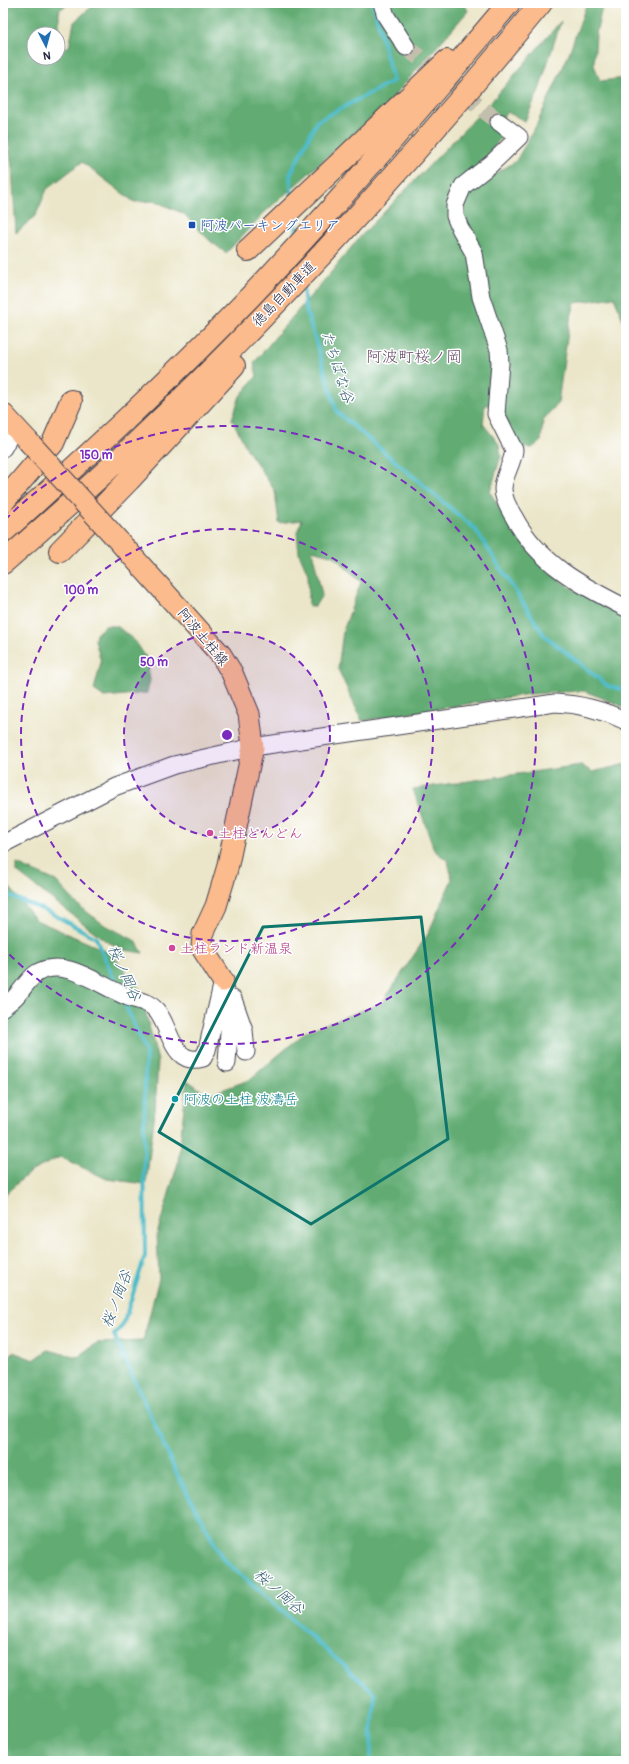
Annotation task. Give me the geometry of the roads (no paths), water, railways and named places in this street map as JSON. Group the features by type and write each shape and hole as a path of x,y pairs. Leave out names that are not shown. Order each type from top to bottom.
{"highway":[{"name":"徳島自動車道","path":"3,563 133,446 271,308 336,239 542,3"},
{"name":"徳島自動車道","path":"3,532 119,426 266,280 382,153 504,9"},
{"path":"248,250 324,179 427,78 504,9"},
{"path":"60,551 129,480 237,363 271,308"},
{"path":"3,502 53,443 71,402"}],"main road":[{"name":"阿波土柱線","path":"15,427 221,655 232,672 249,714 253,747 227,869 216,906 203,934 202,948 223,981"}],"street":[{"path":"382,3 386,16 406,46"},
{"path":"499,122 519,137 491,164 462,186 455,205 455,216 474,253 481,297 499,350 500,363 496,414 498,422 512,444 514,450 503,488 508,506 519,526 540,553 562,572 588,589 626,608"},
{"path":"3,448 15,427"},
{"path":"3,844 114,787 174,765 253,747 555,703 568,703 600,710 626,721"},
{"path":"3,1007 16,997 37,973 53,968 71,970 128,997 148,1002 157,1010 173,1044 182,1055 194,1060 203,1058 207,1050 223,981"},
{"path":"223,981 235,1002 244,1030 246,1052"},
{"path":"223,981 230,1016 227,1063"}],"waterway":[{"name":"たちばな谷","path":"292,199 290,175 317,121 393,81 373,3"},
{"name":"たちばな谷","path":"294,215 297,236"},
{"name":"たちばな谷","path":"303,287 305,306 337,412 475,529 544,635 608,686 626,690"},
{"name":"桜ノ岡谷","path":"3,893 51,913 96,938 117,986"},
{"name":"桜ノ岡谷","path":"124,1002 146,1052 144,1129 145,1256 123,1325 114,1335 176,1472 223,1559 375,1693 370,1761"}],"tunnel":[{"path":"406,47 499,122"}],"place":[{"name":"阿波パーキングエリア","path":"192,225"},
{"name":"土柱どんどん","path":"210,833"},
{"name":"土柱ランド新温泉","path":"172,948"},
{"name":"阿波の土柱 波濤岳","path":"175,1099"}],"district":[{"name":"阿波町桜ノ岡","path":"414,357"}]}
